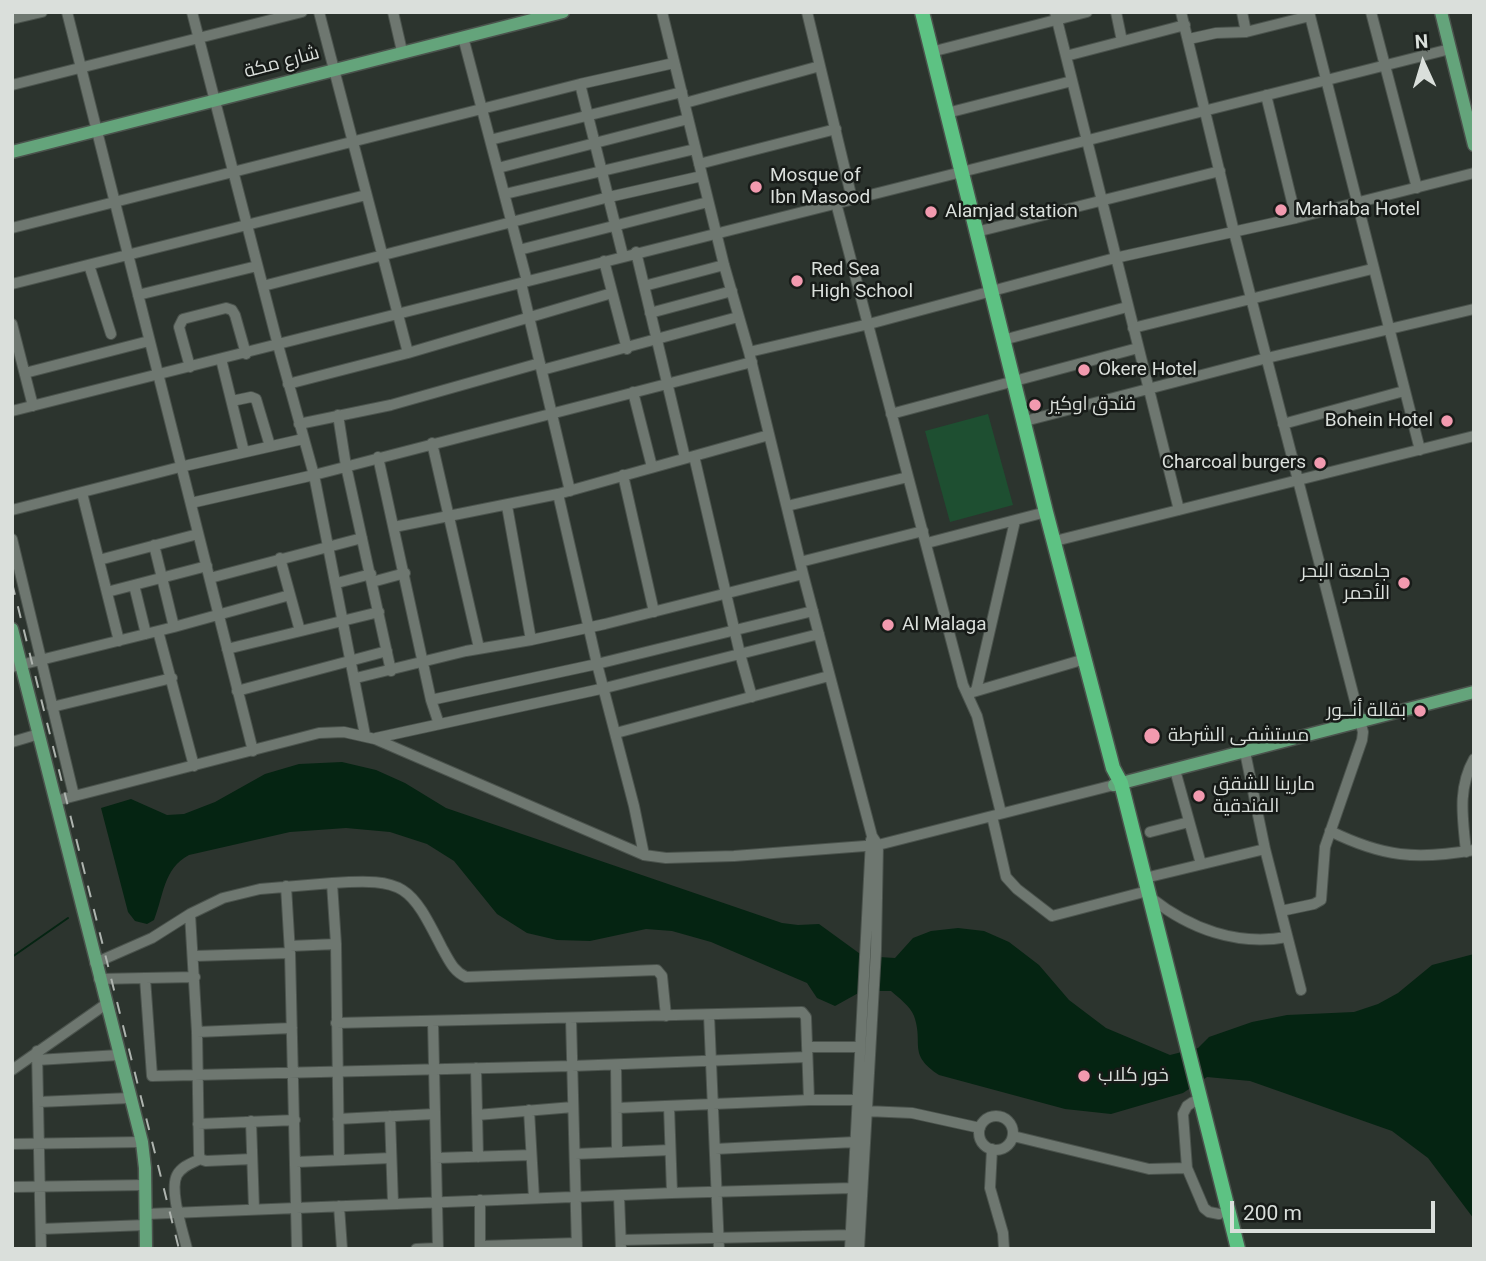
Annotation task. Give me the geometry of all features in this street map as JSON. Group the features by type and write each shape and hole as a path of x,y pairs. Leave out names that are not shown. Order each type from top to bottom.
{"highway":[{"path":"922,12 1046,512 1161,958 1229,1249"},
{"path":"1117,781 1145,878 1145,895"},
{"path":"1194,1098 1238,1249"}],"main road":[{"path":"1441,12 1474,145"},
{"name":"شارع مكة","path":"12,152 556,13"},
{"path":"12,629 17,665 39,734 142,1142 146,1185 146,1249"},
{"path":"1117,781 1175,770 1474,692"}],"street":[{"path":"12,19 42,12"},
{"path":"67,12 253,751"},
{"path":"191,12 314,474 370,737"},
{"path":"12,85 302,12"},
{"path":"319,12 408,353"},
{"path":"393,12 402,51"},
{"path":"662,12 716,234 874,842 859,1249"},
{"path":"807,12 852,199"},
{"path":"931,52 1056,16 1087,12"},
{"path":"1116,12 1122,41"},
{"path":"1181,12 1234,232 1362,723 1362,740 1325,847 1321,900 1281,911"},
{"path":"1242,12 1246,32"},
{"path":"1371,12 1417,188"},
{"path":"1189,39 1216,33 1246,32 1309,14 1420,450"},
{"path":"1056,16 1179,510"},
{"path":"1066,56 1185,25"},
{"path":"463,37 519,250 530,318 570,491"},
{"path":"12,411 1450,49"},
{"path":"12,228 580,84 674,63"},
{"path":"685,103 820,65"},
{"path":"947,113 1072,81"},
{"path":"580,84 623,256"},
{"path":"490,140 682,92"},
{"path":"1266,95 1296,218"},
{"path":"498,167 688,120"},
{"path":"699,163 836,129"},
{"path":"505,194 695,149"},
{"path":"976,232 1220,171"},
{"path":"191,503 667,384 750,357 1115,258 1296,218 1474,173"},
{"path":"263,286 512,221 702,176"},
{"path":"12,284 366,195"},
{"path":"519,250 708,202"},
{"path":"836,203 908,477 971,692 1006,877 1017,889 1052,915 1145,895 1179,918 1219,934 1257,941 1287,937"},
{"path":"636,252 667,384 752,697"},
{"path":"604,261 627,349"},
{"path":"89,265 111,334"},
{"path":"644,286 724,265"},
{"path":"138,295 257,266"},
{"path":"1133,328 1372,269"},
{"path":"650,313 732,292"},
{"path":"288,384 408,353 612,293"},
{"path":"1003,340 1127,307"},
{"path":"190,367 180,322 226,308 235,315 246,354"},
{"path":"1025,421 1267,358 1474,309"},
{"path":"299,424 391,405 541,366 627,349 738,317"},
{"path":"12,324 33,406"},
{"path":"25,373 149,341"},
{"path":"891,414 1138,348"},
{"path":"221,359 244,452"},
{"path":"1283,424 1404,391"},
{"path":"633,392 652,467"},
{"path":"232,401 251,397 257,399 270,446"},
{"path":"338,415 346,466 391,671"},
{"path":"394,527 558,494 769,435"},
{"path":"1055,541 1297,478 1474,436"},
{"path":"12,510 303,439"},
{"path":"432,443 479,648"},
{"path":"377,457 405,573 431,700 439,724"},
{"path":"623,475 654,612"},
{"path":"787,506 908,477"},
{"path":"82,492 119,641"},
{"path":"558,494 644,855"},
{"path":"507,506 531,640"},
{"path":"927,543 1046,512"},
{"path":"971,692 1015,521"},
{"path":"800,562 923,531"},
{"path":"99,560 198,534"},
{"path":"210,578 362,538"},
{"path":"12,539 74,796"},
{"path":"154,545 174,627"},
{"path":"280,558 300,631"},
{"path":"107,592 207,566"},
{"path":"337,583 405,573"},
{"path":"356,678 479,648 531,640 654,612 803,574"},
{"path":"134,585 146,634"},
{"path":"17,665 174,627 290,595"},
{"path":"431,700 597,664 813,611"},
{"path":"226,649 379,612"},
{"path":"158,631 194,766"},
{"path":"370,737 605,688 819,634"},
{"path":"237,691 387,651"},
{"path":"971,692 1085,659"},
{"path":"616,733 830,676"},
{"path":"52,707 172,678"},
{"path":"55,801 331,732 370,737 644,855 666,858 734,856 874,842 996,815 1117,781"},
{"path":"12,742 39,734"},
{"path":"1245,752 1265,849 1301,990"},
{"path":"1330,831 1370,849 1389,854 1424,856 1470,851 1462,792 1467,772 1474,759"},
{"path":"1175,770 1201,864"},
{"path":"1150,832 1189,822"},
{"path":"1145,878 1265,849"},
{"path":"95,963 152,938 190,914 239,894 286,887 373,881 401,889 414,899 424,911 453,967 466,977 657,970 662,976 666,1016"},
{"path":"332,883 336,944 339,1160"},
{"path":"286,887 294,1073 297,1249"},
{"path":"190,914 195,977 201,1159"},
{"path":"194,956 290,950 336,944"},
{"path":"99,979 195,977"},
{"path":"145,978 152,1076 616,1065 711,1061 860,1047"},
{"path":"849,1249 860,1047 868,1002"},
{"path":"12,1070 37,1056 106,1004"},
{"path":"337,1023 802,1012 806,1017 808,1100"},
{"path":"709,1015 719,1243"},
{"path":"480,1200 480,1248 577,1246 571,1018"},
{"path":"416,1249 438,1248 433,1021"},
{"path":"197,1032 292,1028"},
{"path":"37,1056 119,1055"},
{"path":"37,1056 41,1249"},
{"path":"616,1065 617,1152"},
{"path":"476,1068 478,1157"},
{"path":"38,1102 130,1098"},
{"path":"1194,1098 1183,1114 1186,1168 1205,1208 1209,1212 1219,1214"},
{"path":"617,1108 857,1100"},
{"path":"669,1106 672,1193"},
{"path":"477,1115 573,1107"},
{"path":"529,1110 534,1198"},
{"path":"866,1111 912,1113 979,1128"},
{"path":"338,1119 434,1114"},
{"path":"390,1116 393,1203"},
{"path":"991,1116 1003,1117 1012,1125 1013,1136 1006,1147 992,1150 980,1139 979,1128 991,1116"},
{"path":"198,1124 295,1120"},
{"path":"251,1121 254,1209"},
{"path":"1013,1136 1149,1169 1186,1168"},
{"path":"12,1144 142,1142"},
{"path":"715,1149 855,1142"},
{"path":"575,1154 670,1150"},
{"path":"992,1150 990,1188 1003,1233 1004,1249"},
{"path":"436,1158 531,1155"},
{"path":"296,1162 391,1158"},
{"path":"187,1249 174,1186 177,1175 186,1165 201,1159 252,1159"},
{"path":"12,1187 146,1185"},
{"path":"41,1229 146,1220 178,1213 254,1209 852,1188"},
{"path":"619,1196 621,1245 850,1236"},
{"path":"340,1206 342,1249"}],"shaded area":[{"path":"988,414 1013,505 950,522 925,431"},
{"path":"342,762 376,770 405,783 446,808 782,923 819,924 863,956 895,958 913,938 931,931 958,928 984,931 1009,942 1039,965 1069,1000 1106,1028 1170,1055 1198,1048 1209,1037 1252,1022 1287,1015 1354,1012 1378,1004 1398,993 1432,965 1474,954 1474,1219 1428,1158 1392,1131 1250,1081 1207,1077 1183,1093 1111,1114 1065,1109 939,1075 929,1068 920,1054 917,1026 912,1012 891,991 862,991 835,1006 817,998 807,983 711,942 672,931 646,929 590,941 557,940 527,933 497,914 454,861 427,844 390,832 346,828 290,832 189,855 180,861 169,875 154,920 147,924 135,921 128,912 101,808 131,799 167,815 184,814 215,802 265,774 299,764"}],"waterway":[{"path":"12,957 68,918"}],"railway":[{"path":"12,583 179,1249"}],"place":[{"name":"Mosque of Ibn Masood","path":"756,187"},
{"name":"Marhaba Hotel","path":"1281,210"},
{"name":"Alamjad station","path":"931,212"},
{"name":"Red Sea High School","path":"797,281"},
{"name":"Okere Hotel","path":"1084,370"},
{"name":"فندق اوكير","path":"1035,405"},
{"name":"Bohein Hotel","path":"1447,421"},
{"name":"Charcoal burgers","path":"1320,463"},
{"name":"جامعة البحر الأحمر","path":"1404,583"},
{"name":"Al Malaga","path":"888,625"},
{"name":"بقالة أنــور","path":"1420,711"},
{"name":"مستشفى الشرطة","path":"1152,736"},
{"name":"مارينا للشقق الفندقية","path":"1199,796"},
{"name":"خور كلاب","path":"1084,1076"}]}
